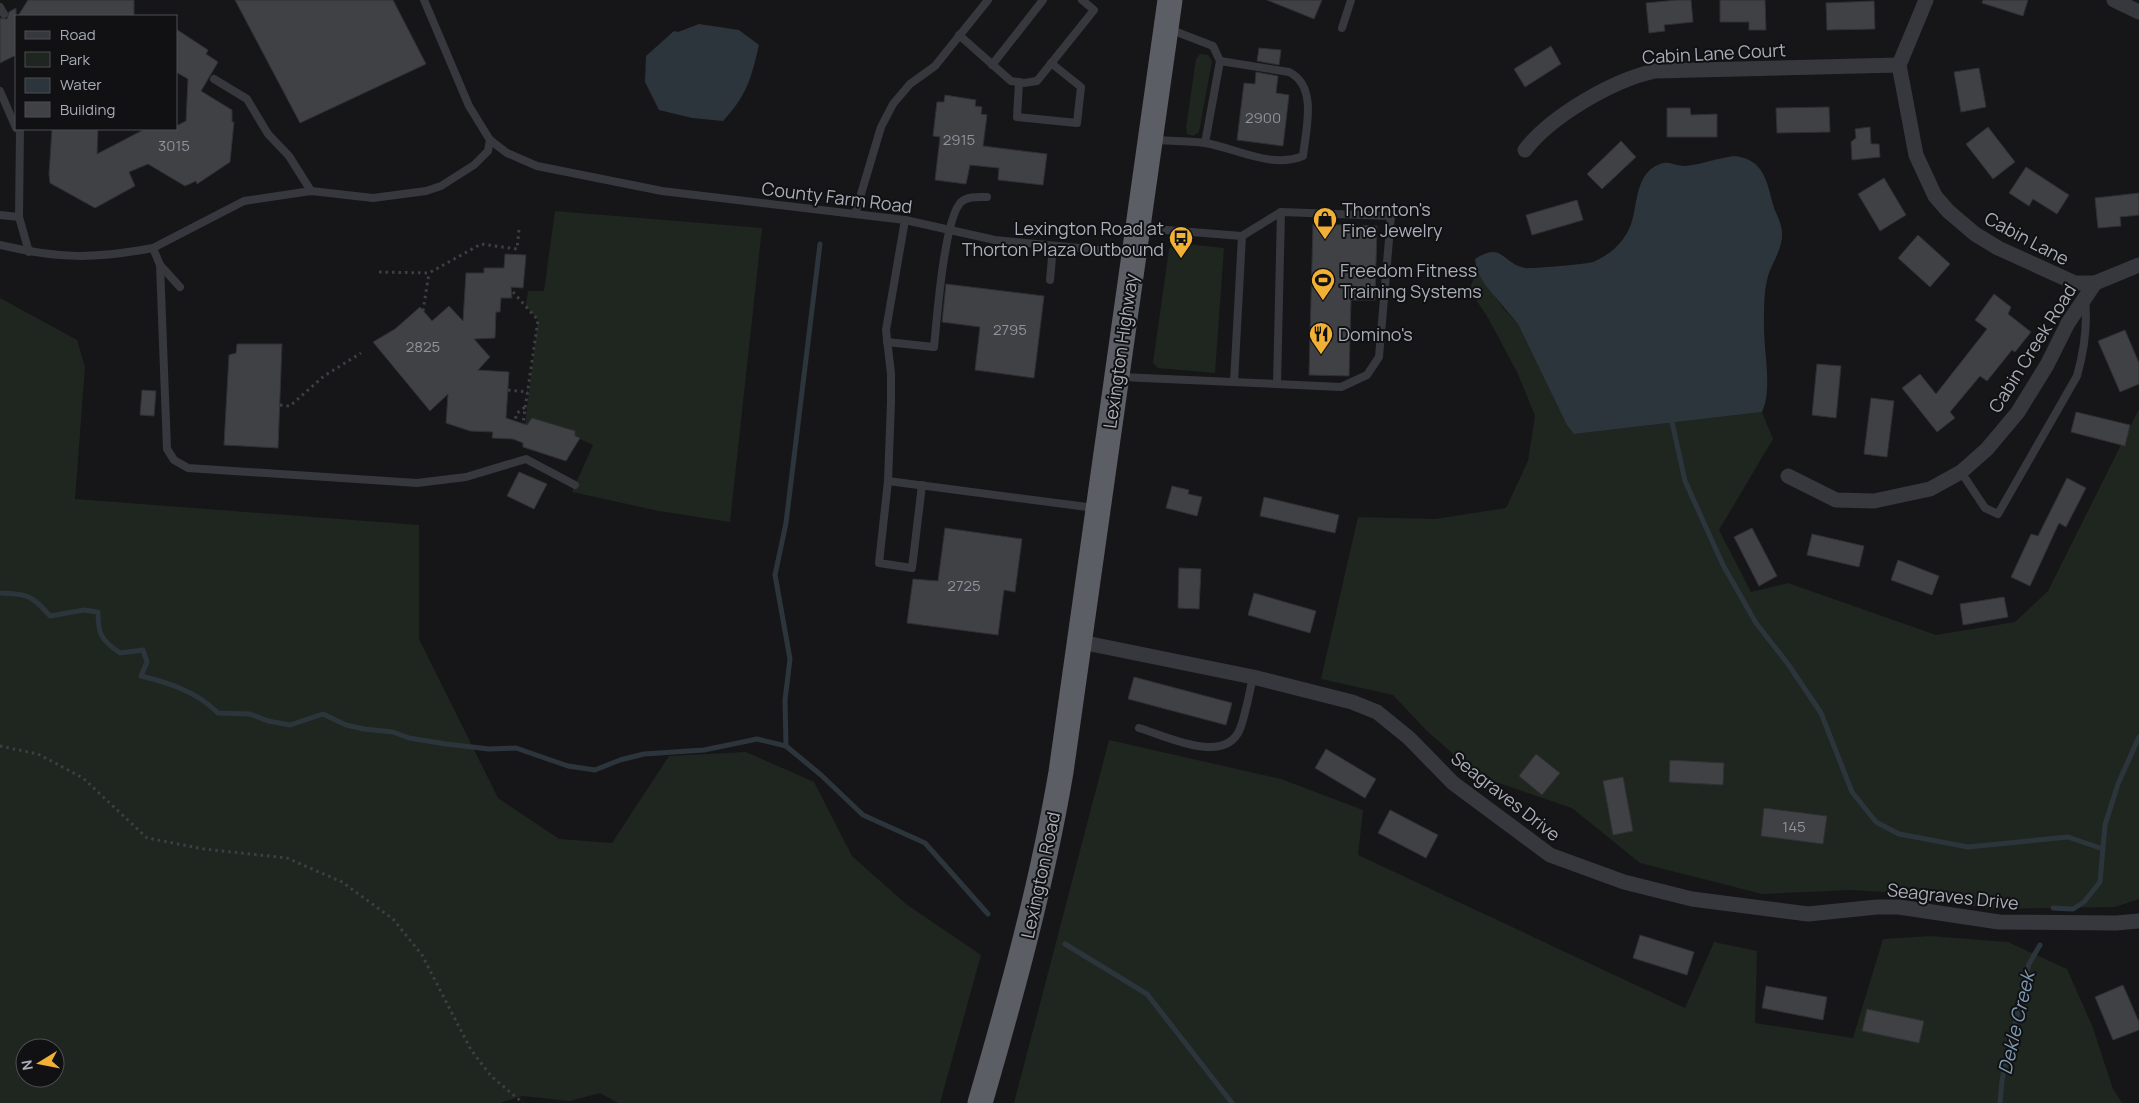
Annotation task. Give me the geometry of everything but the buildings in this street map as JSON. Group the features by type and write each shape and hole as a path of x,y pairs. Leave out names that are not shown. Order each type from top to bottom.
{"highway":[{"name":"Lexington Highway","path":"1081,642 1170,0"},
{"name":"Lexington Road","path":"980,1103 1027,940 1050,837 1081,642"}],"street":[{"path":"1899,65 1926,0"},
{"path":"2114,0 2139,12"},
{"name":"Cabin Lane Court","path":"1525,150 1535,137 1593,96 1612,85 1637,75 1655,71 1899,65"},
{"name":"Cabin Lane","path":"1899,65 1916,156 1935,196 1948,211 1976,234 1998,248 2075,283 2095,282 2139,265"},
{"name":"Cabin Creek Road","path":"1788,476 1836,500 1874,501 1930,489 1961,472 1987,449 2018,412 2047,365 2068,323 2095,282"},
{"name":"Seagraves Drive","path":"1081,642 1253,677 1352,702 1377,712 1409,738 1453,783 1550,855 1624,882 1692,899 1808,914 1877,906 1898,907 1999,922 2116,923 2139,921"}],"lane":[{"path":"0,245 29,252 74,258 118,255 154,248 244,201 311,191 373,198 426,191 442,186 474,165 488,151 490,140 469,106 424,0"},
{"path":"855,214 882,127 893,104 910,84 934,66 988,0"},
{"path":"992,64 1043,0"},
{"path":"959,35 1011,81 1037,81 1094,10 1082,0"},
{"path":"1342,28 1351,0"},
{"path":"1166,28 1212,46 1220,60 1205,143"},
{"path":"1150,139 1205,143 1260,158 1293,160 1303,156 1307,122 1307,90 1299,77 1289,72 1220,60"},
{"path":"1019,82 1017,117 1077,123 1080,87 1051,63"},
{"path":"214,79 247,99 268,134 289,156 311,191"},
{"path":"0,91 15,124"},
{"path":"18,130 19,218 29,252"},
{"name":"County Farm Road","path":"490,140 507,153 537,166 662,191 905,220 949,228 995,240 1134,254"},
{"path":"888,342 934,347 949,228 959,204 965,199 987,197"},
{"path":"1117,377 1341,387 1367,375 1380,357 1391,216 1281,212 1242,236 1138,227"},
{"path":"1277,384 1281,212"},
{"path":"0,215 19,218"},
{"path":"905,220 886,330 891,374 888,481 879,563 912,568 922,486"},
{"path":"1234,382 1242,236"},
{"path":"1050,280 1053,246"},
{"path":"154,248 160,265 167,450 174,460 188,468 417,483 466,477 526,459 575,485"},
{"path":"160,265 180,287"},
{"path":"1961,472 1985,508 1998,514 2077,376 2083,356 2087,317 2085,297"},
{"path":"888,481 1099,508"},
{"path":"1139,728 1204,748 1217,748 1229,743 1240,730 1253,677"}],"path":[{"path":"379,272 429,273 481,244 516,249 518,230"},
{"path":"423,311 429,273"},
{"path":"513,292 538,320 523,423"},
{"path":"280,405 290,406 324,376 361,353"},
{"path":"508,390 528,392"},
{"path":"515,424 516,414 526,407"},
{"path":"0,746 38,754 83,778 148,838 204,849 287,858 342,882 393,919 422,955 471,1050 491,1076 523,1103"}],"green space":[{"path":"1200,54 1208,55 1212,61 1199,132 1193,136 1187,134 1186,128 1196,59"},
{"path":"555,211 762,228 730,522 659,511 572,492 593,445 532,418 527,425 525,424 538,320 526,306 528,291 544,291"},
{"path":"1176,243 1224,248 1215,373 1158,368 1153,363 1169,249"},
{"path":"1477,271 1503,308 1518,324 1574,434 1762,412 1773,439 1719,530 1751,592 1788,583 1936,635 2015,622 2048,591 2139,409 2139,899 2115,907 1990,909 1902,893 1851,890 1762,894 1640,863 1572,808 1478,776 1427,731 1393,695 1321,679 1358,517 1435,519 1506,508 1528,461 1535,416 1518,374 1487,316 1469,290"},
{"path":"0,298 77,340 85,367 75,499 419,525 419,639 498,798 559,839 612,843 669,756 746,752 814,782 852,856 906,904 981,955 940,1103 618,1103 600,1093 570,1101 522,1096 500,1103 0,1103"},
{"path":"1109,740 1281,779 1363,810 1358,855 1685,1008 1714,942 1757,951 1755,1023 1853,1038 1883,939 1930,936 2008,942 2067,969 2093,1028 2113,1089 2122,1103 1014,1103"}],"water":[{"path":"699,24 739,30 759,45 747,86 738,103 723,121 692,118 659,110 645,82 646,56 674,31 678,32"},
{"path":"1734,156 1752,162 1763,174 1782,230 1781,244 1768,276 1765,293 1764,332 1767,392 1762,412 1574,434 1567,425 1518,324 1486,286 1477,271 1475,259 1491,252 1497,253 1525,268 1593,262 1612,251 1627,233 1634,215 1640,185 1644,176 1651,169 1663,163 1686,166"}],"waterway":[{"path":"820,244 786,523 775,575 790,659 785,700 786,746 821,775 863,815 925,843 988,914"},
{"path":"1672,422 1685,481 1723,565 1756,623 1788,664 1821,713 1852,792 1876,822 1899,834 1968,847 2068,837 2103,849"},
{"path":"0,593 29,597 50,616 84,610 98,612 100,631 109,644 120,653 143,650 147,662 141,676 182,689 201,699 218,713 250,714 268,721 290,725 323,714 346,725 364,729 393,732 409,738 446,744 489,749 516,748 568,766 595,770 620,760 644,754 704,750 757,739 786,746"},
{"path":"2053,908 2073,909 2084,902 2100,882 2105,825 2118,784 2139,737"},
{"path":"1065,944 1147,994 1232,1103"},
{"name":"Dekle Creek","path":"2000,1103 2002,1080 2029,964 2040,945"}],"place":[{"name":"Thornton's Fine Jewelry","path":"1325,240"},
{"name":"Lexington Road at Thorton Plaza Outbound","path":"1181,259"},
{"name":"Freedom Fitness Training Systems","path":"1323,301"},
{"name":"Domino's","path":"1321,355"}]}
